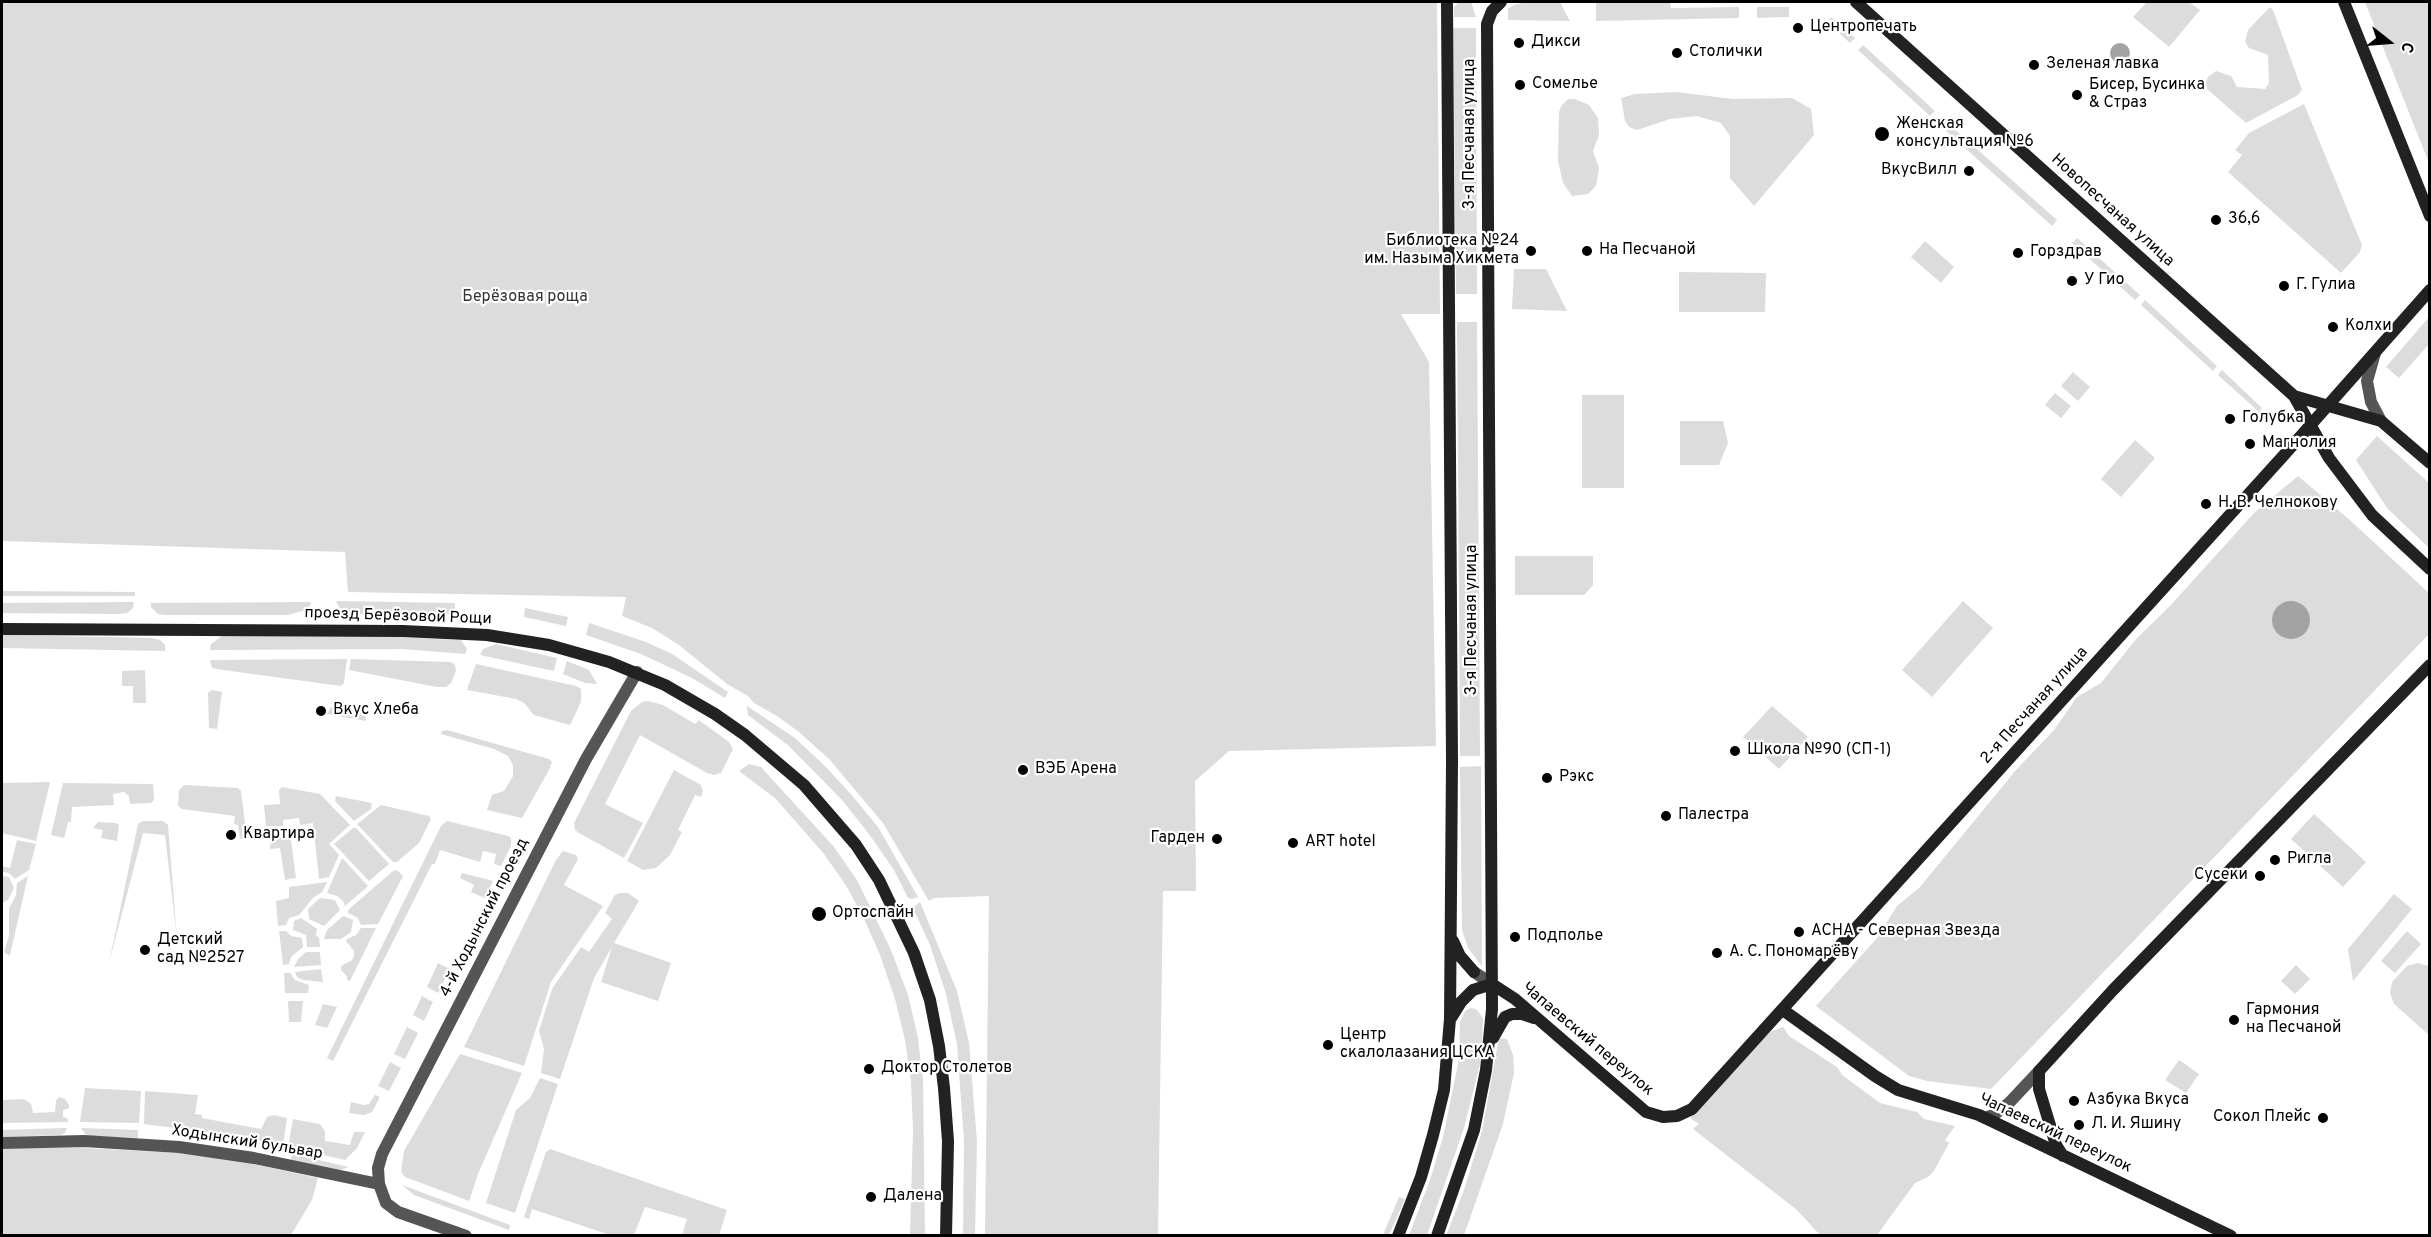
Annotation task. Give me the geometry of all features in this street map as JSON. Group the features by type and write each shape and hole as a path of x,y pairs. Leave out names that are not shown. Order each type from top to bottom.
{"street":[{"name":"3-я Песчаная улица","path":"1398,1236 1421,1177 1433,1135 1449,1057 1452,937 1447,2"},
{"name":"3-я Песчаная улица","path":"1437,1236 1474,1130 1488,1047 1492,984 1487,24 1492,11 1501,2"},
{"name":"Новопесчаная улица","path":"1856,2 2294,396 2330,458 2372,515 2430,569"},
{"path":"2344,2 2430,216"},
{"name":"2-я Песчаная улица","path":"1783,1010 2375,354 2430,290"},
{"path":"2375,354 2367,381 2371,402 2381,421 2430,463"},
{"name":"Новопесчаная улица","path":"2294,396 2381,421"},
{"name":"проезд Берёзовой Рощи","path":"2,629 487,634 549,645 609,662 637,672 715,714 778,761 804,785 856,844 879,880 914,953 930,999 939,1046 948,1141 946,1236"},
{"path":"1985,1118 1995,1114 2009,1103 2113,990 2430,665"},
{"name":"4-й Ходынский проезд","path":"379,1184 378,1168 391,1136 586,759 637,672"},
{"name":"Чапаевский переулок","path":"1452,937 1460,956 1474,972 1515,999 1646,1112 1663,1117 1677,1116 1692,1109 1783,1010 1898,1090 1927,1100 1963,1108 2230,1236"},
{"path":"1450,1018 1473,990 1492,984"},
{"path":"1488,1047 1505,1017 1522,1014 1538,1020"},
{"path":"2039,1071 2038,1089 2056,1145 2062,1156"},
{"name":"Ходынский бульвар","path":"2,1143 74,1141 179,1147 254,1158 379,1184"},
{"path":"379,1184 386,1203 398,1212 466,1236"}],"green space":[{"name":"Берёзовая роща","path":"2,2 1437,2 1440,314 1401,314 1429,362 1436,746 1229,751 1195,781 1196,891 1163,891 1158,1235 985,1235 989,896 934,898 929,901 883,823 829,759 799,732 727,684 679,645 652,628 622,616 626,597 348,592 345,552 2,541"},
{"path":"1459,2 1471,2 1476,17 1454,17 1454,7"},
{"path":"1560,2 1570,21 1508,20 1508,9 1514,5"},
{"path":"1596,2 1670,2 1671,8 1739,7 1739,18 1596,21"},
{"path":"2147,2 2189,2 2200,10 2169,47 2133,17"},
{"path":"2365,2 2429,2 2429,163"},
{"path":"1757,7 1789,7 1789,17 1757,18"},
{"path":"2270,7 2302,90 2298,95 2246,123 2207,89 2206,82 2208,77 2216,71 2231,76 2237,87 2265,89 2269,83 2268,55 2249,48 2245,42 2248,30"},
{"path":"1831,17 1855,38 1850,43 1827,22"},
{"path":"1453,28 1476,28 1477,294 1456,294"},
{"path":"1863,45 1935,111 1930,116 1858,50"},
{"path":"1676,92 1733,99 1792,98 1811,109 1814,135 1754,206 1730,178 1730,136 1721,123 1697,116 1670,119 1637,130 1629,127 1625,121 1621,98 1635,94"},
{"path":"1568,99 1575,99 1589,105 1598,118 1599,135 1593,151 1599,168 1596,186 1588,194 1572,196 1563,183 1558,161 1559,112"},
{"path":"2304,104 2362,245 2360,252 2341,273 2228,172 2242,155 2235,150 2249,133"},
{"path":"1951,126 2057,220 2052,226 1946,131"},
{"path":"2077,238 2140,295 2135,300 2072,243"},
{"path":"1925,241 1954,267 1941,283 1911,257"},
{"path":"1514,269 1546,269 1567,311 1512,309"},
{"path":"1679,272 1766,273 1765,312 1679,312"},
{"path":"2145,300 2217,366 2213,371 2141,305"},
{"path":"2429,317 2429,344 2399,378 2386,367"},
{"path":"1457,322 1477,322 1480,756 1460,756"},
{"path":"2222,370 2262,408 2259,412 2218,375"},
{"path":"2073,372 2090,387 2078,401 2061,386"},
{"path":"2055,393 2071,406 2061,418 2045,405"},
{"path":"1582,395 1624,395 1624,488 1582,488"},
{"path":"1680,421 1723,421 1728,443 1719,465 1680,465"},
{"path":"2377,436 2429,483 2429,548 2387,508 2356,460"},
{"path":"2135,440 2155,458 2121,497 2101,479"},
{"path":"2298,476 2429,593 2429,634 1991,1089 1927,1081 1909,1076 1816,1006 1877,938 1897,906 1920,887 2016,770 2054,730 2077,697 2101,683 2137,638 2170,606 2255,512"},
{"path":"1515,556 1593,556 1593,585 1584,595 1515,595"},
{"path":"2,591 135,592 135,596 2,596"},
{"path":"336,601 455,603 455,614 356,614 345,611"},
{"path":"1963,601 1993,628 1932,697 1902,670"},
{"path":"134,602 133,608 127,613 117,614 2,613 2,603"},
{"path":"311,602 305,610 288,615 166,615 158,614 151,607 151,603"},
{"path":"525,608 568,617 566,626 524,617"},
{"path":"589,623 646,642 672,654 728,692 725,698 692,678 641,654 586,635"},
{"path":"2,635 152,638 160,640 165,645 165,651 2,648"},
{"path":"222,636 402,637 461,640 467,649 465,654 402,649 210,650 211,644"},
{"path":"496,644 557,658 554,671 480,655 483,649"},
{"path":"347,659 344,683 341,686 212,668 210,660"},
{"path":"351,659 451,662 455,665 456,671 451,683 446,687 437,687 349,670"},
{"path":"567,661 589,670 597,684 585,683 563,674"},
{"path":"476,664 581,689 581,702 570,725 534,715 524,703 516,699 467,690"},
{"path":"145,670 146,703 133,703 133,686 122,686 122,671"},
{"path":"212,690 222,692 217,729 209,728 208,693"},
{"path":"648,701 663,705 695,724 699,720 729,742 733,749 721,773 714,775 640,735 605,804 643,823 624,858 579,833 575,830 574,823 631,711 642,702"},
{"path":"747,706 795,738 850,793 878,827 918,897 908,898 894,870 842,800 789,746 748,715"},
{"path":"1772,706 1808,737 1779,769 1743,737"},
{"path":"331,707 365,714 366,721 327,714"},
{"path":"447,730 549,759 552,762 522,818 487,810 492,795 504,791 513,776 513,765 508,756 494,749 441,734 442,731"},
{"path":"749,764 761,767 834,847 857,880 891,950 908,995 918,1038 923,1080 925,1235 910,1235 913,1130 911,1081 905,1040 895,999 880,955 847,887 824,854 775,798 739,771"},
{"path":"1481,766 1482,966 1468,948 1462,930 1460,767"},
{"path":"674,770 701,785 703,792 701,797 695,795 678,830 682,832 670,855 656,868 643,870 627,861"},
{"path":"50,782 36,841 2,833 2,783"},
{"path":"63,783 153,784 154,800 151,803 130,804 129,796 124,792 113,794 114,805 72,807 71,822 68,822 64,838 51,835"},
{"path":"184,785 238,788 241,791 247,838 240,839 238,825 234,824 235,816 182,809 178,806 179,790"},
{"path":"282,787 320,794 350,825 329,844 339,855 329,877 319,879 313,823 300,825 299,818 283,820 283,826 266,826 264,805 280,804 279,790"},
{"path":"336,796 372,803 371,809 354,821 335,801"},
{"path":"381,805 429,816 431,819 419,843 397,862 393,862 357,824"},
{"path":"2314,814 2366,862 2343,887 2291,839"},
{"path":"143,821 163,821 168,825 177,938 165,835 143,833 109,963 138,824"},
{"path":"447,821 508,836 511,838 511,846 501,866 494,864 496,854 483,851 480,862 440,850 435,864 432,864 333,1061 327,1058 441,826"},
{"path":"98,822 119,825 117,841 101,838 103,830 93,828"},
{"path":"356,828 389,864 369,881 334,844"},
{"path":"283,835 291,840 296,878 285,880 280,848 270,849 271,837"},
{"path":"17,840 36,844 29,870 15,879 9,873 2,872 2,866 10,868"},
{"path":"563,851 576,855 578,859 564,885 603,906 551,982 524,1066 464,1047 556,860"},
{"path":"342,858 368,886 345,906 337,896 327,893"},
{"path":"397,870 403,876 378,924 361,925 358,918 348,913 348,910"},
{"path":"462,873 493,881 485,898 471,892 474,885 460,878"},
{"path":"2,876 9,877 14,888 8,900 2,903"},
{"path":"28,876 10,956 4,952 9,936 9,908 16,895 17,883"},
{"path":"327,882 322,892 313,898 299,915 289,918 286,925 278,926 276,901 289,898 289,887"},
{"path":"628,893 639,901 614,943 671,963 658,1001 601,982 612,947 594,978 560,1079 541,1073 544,1049 539,1031 552,989 581,947 589,952 612,919 605,913 615,895"},
{"path":"2394,894 2412,909 2353,981 2348,949"},
{"path":"320,898 335,900 340,910 324,926 309,919 308,909"},
{"path":"920,902 957,991 969,1043 977,1141 975,1235 963,1235 964,1141 957,1044 946,994 930,945 913,908"},
{"path":"343,916 353,920 351,932 341,939 324,939 327,930"},
{"path":"301,918 317,929 316,936 319,937 320,947 307,947 306,935 293,930 294,921"},
{"path":"361,928 376,928 350,981 341,970 341,966 352,960 354,956 354,951 346,941 356,935"},
{"path":"279,931 286,931 291,936 302,938 303,947 291,957 289,964 283,965"},
{"path":"2407,931 2421,944 2395,973 2381,961"},
{"path":"306,952 320,952 321,965 294,967 298,959"},
{"path":"438,963 450,969 438,993 427,987"},
{"path":"2418,963 2429,966 2429,1035 2394,1004 2390,993 2392,982 2407,966"},
{"path":"2296,965 2310,979 2295,994 2281,981"},
{"path":"321,969 323,982 303,980 297,977 295,972"},
{"path":"284,973 290,973 295,980 309,985 308,993 285,993"},
{"path":"422,996 433,1002 424,1021 413,1015"},
{"path":"288,1001 303,1001 301,1022 289,1022"},
{"path":"323,1004 337,1007 327,1028 315,1025"},
{"path":"1470,1008 1476,1009 1483,1018 1482,1043 1480,1064 1464,1128 1427,1235 1409,1235 1430,1180 1443,1137 1459,1059 1460,1022 1465,1011"},
{"path":"407,1027 418,1033 405,1059 394,1054"},
{"path":"1783,1027 1789,1036 1837,1067 1842,1075 1880,1103 1917,1112 1924,1119 1955,1126 1945,1140 1949,1143 1934,1171 1928,1177 1915,1183 1877,1235 1820,1235 1797,1210 1693,1129 1699,1124 1691,1119 1691,1112 1770,1032"},
{"path":"1499,1038 1507,1039 1513,1055 1514,1073 1503,1124 1464,1235 1446,1236 1464,1190 1482,1131"},
{"path":"460,1054 522,1073 478,1174 469,1201 405,1177 401,1172 404,1151"},
{"path":"2179,1060 2199,1074 2186,1093 2165,1080"},
{"path":"390,1062 401,1068 389,1091 378,1086"},
{"path":"540,1078 558,1084 515,1213 486,1203 516,1110 530,1098"},
{"path":"85,1088 141,1091 139,1123 80,1122"},
{"path":"145,1091 198,1095 195,1114 202,1115 202,1118 261,1129 267,1117 274,1115 287,1118 283,1145 144,1124"},
{"path":"375,1095 380,1097 372,1112 364,1115 349,1113 351,1102 369,1104"},
{"path":"59,1097 65,1099 69,1105 69,1108 63,1110 63,1117 67,1118 68,1122 2,1123 2,1100 24,1099 31,1104 33,1113 55,1112 56,1100"},
{"path":"293,1119 320,1124 325,1131 325,1141 350,1145 354,1132 365,1132 357,1148 345,1160 288,1147"},
{"path":"67,1128 65,1133 60,1135 2,1137 2,1130"},
{"path":"81,1128 138,1130 138,1138 89,1136"},
{"path":"67,1147 178,1153 253,1164 318,1178 312,1200 291,1235 2,1235 2,1148"},
{"path":"550,1149 727,1210 719,1235 682,1235 687,1219 645,1207 634,1235 610,1235 532,1209 529,1219 524,1217 546,1152"},
{"path":"292,1154 349,1167 340,1170 291,1160"},
{"path":"402,1185 510,1225 509,1230 414,1195"},
{"path":"1399,1197 1405,1199 1389,1235 1383,1235"}],"shaded area":[{"path":"2120,43 2127,46 2130,53 2127,60 2120,63 2113,60 2110,53 2113,46"},
{"path":"2291,601 2305,606 2310,620 2305,634 2291,639 2277,634 2272,620 2277,606"}],"place":[{"name":"Центропечать","path":"1798,28"},
{"name":"Дикси","path":"1519,43"},
{"name":"Столички","path":"1677,53"},
{"name":"Зеленая лавка","path":"2034,65"},
{"name":"Сомелье","path":"1520,85"},
{"name":"Бисер, Бусинка & Страз","path":"2077,95"},
{"name":"Женская консультация №6","path":"1882,134"},
{"name":"ВкусВилл","path":"1969,171"},
{"name":"36,6","path":"2216,220"},
{"name":"Библиотека №24 им. Назыма Хикмета","path":"1531,251"},
{"name":"На Песчаной","path":"1587,251"},
{"name":"Горздрав","path":"2018,253"},
{"name":"У Гио","path":"2072,281"},
{"name":"Г. Гулиа","path":"2284,286"},
{"name":"Колхи","path":"2333,327"},
{"name":"Голубка","path":"2230,419"},
{"name":"Магнолия","path":"2250,444"},
{"name":"Н. В. Челнокову","path":"2206,504"},
{"name":"Вкус Хлеба","path":"321,711"},
{"name":"Школа №90 (СП-1)","path":"1735,751"},
{"name":"ВЭБ Арена","path":"1023,770"},
{"name":"Рэкс","path":"1547,778"},
{"name":"Палестра","path":"1666,816"},
{"name":"Квартира","path":"231,835"},
{"name":"Гарден","path":"1217,839"},
{"name":"ART hotel","path":"1293,843"},
{"name":"Ригла","path":"2275,860"},
{"name":"Сусеки","path":"2260,876"},
{"name":"Ортоспайн","path":"819,914"},
{"name":"АСНА - Северная Звезда","path":"1799,932"},
{"name":"Подполье","path":"1515,937"},
{"name":"Детский сад №2527","path":"145,950"},
{"name":"А. С. Пономарёву","path":"1717,953"},
{"name":"Гармония на Песчаной","path":"2234,1020"},
{"name":"Центр скалолазания ЦСКА","path":"1328,1045"},
{"name":"Доктор Столетов","path":"869,1069"},
{"name":"Азбука Вкуса","path":"2074,1101"},
{"name":"Сокол Плейс","path":"2323,1118"},
{"name":"Л. И. Яшину","path":"2079,1125"},
{"name":"Далена","path":"871,1197"}]}
